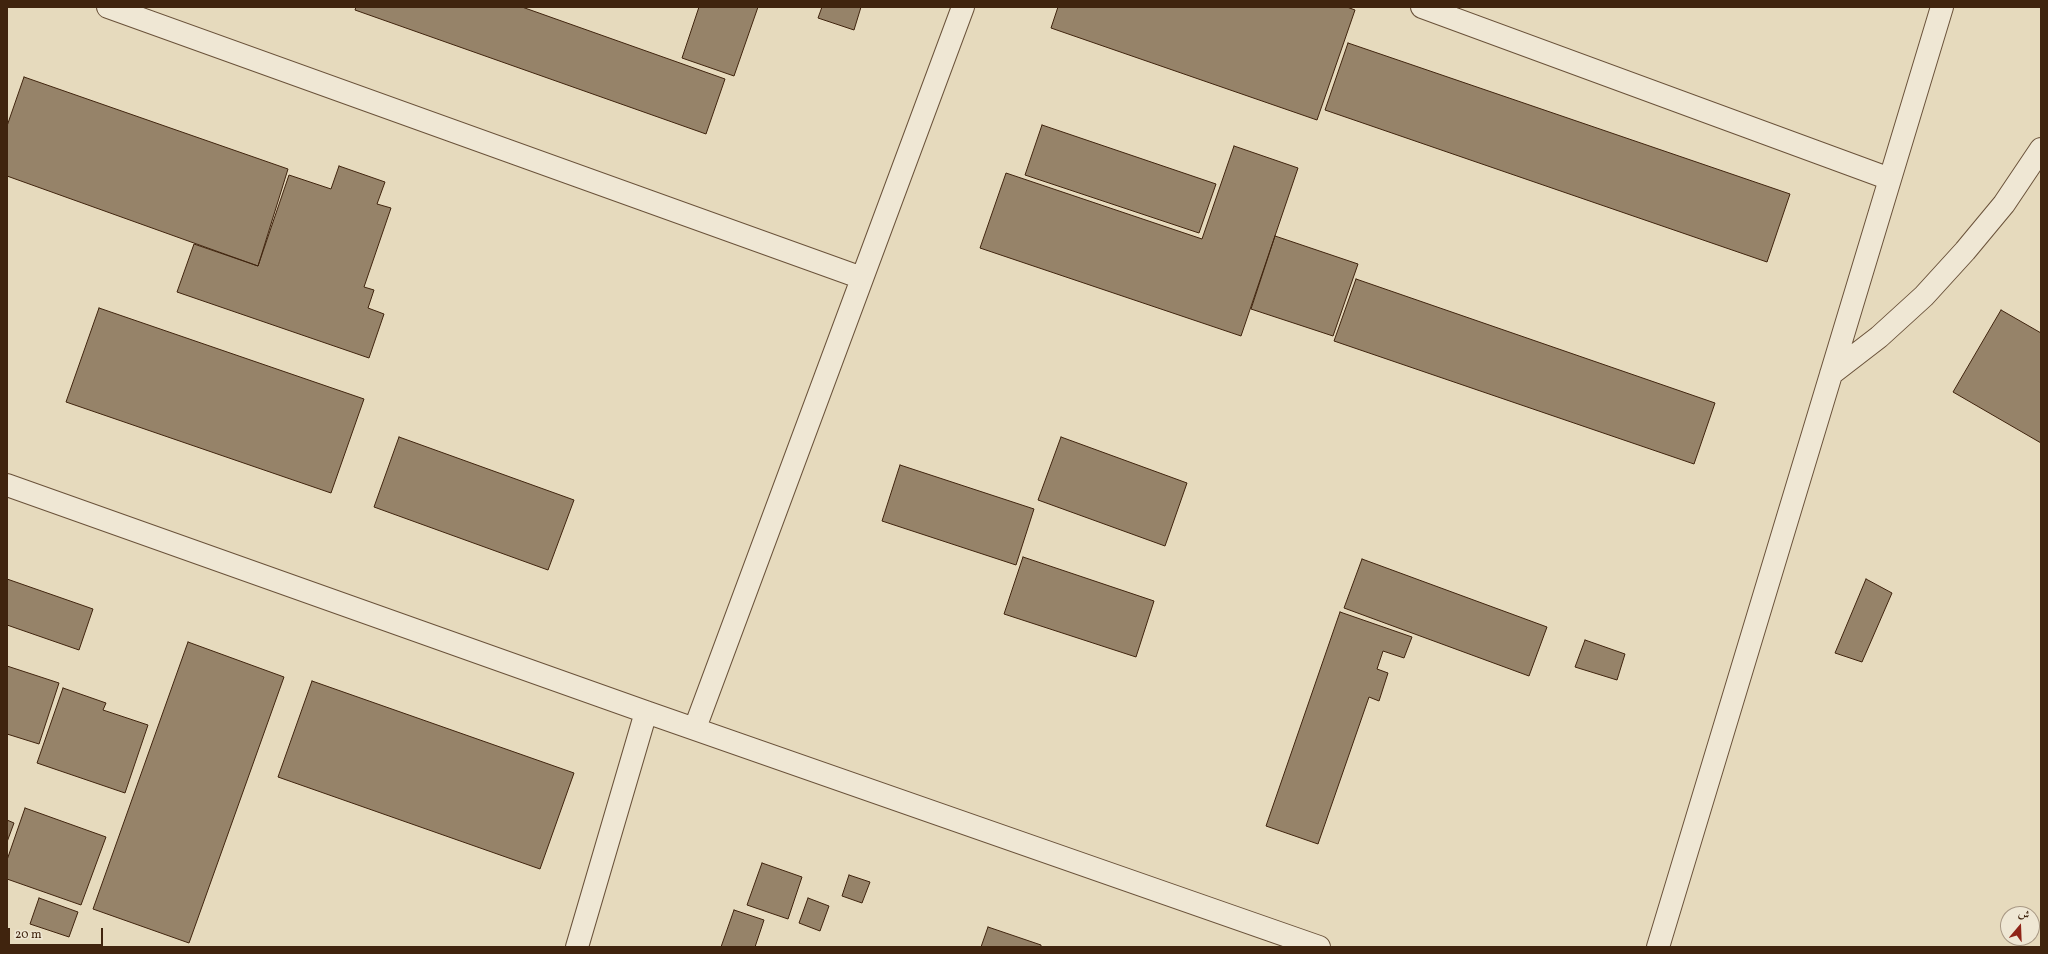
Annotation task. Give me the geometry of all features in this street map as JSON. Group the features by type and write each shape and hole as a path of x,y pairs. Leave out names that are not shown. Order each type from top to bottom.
{"street":[{"path":"108,7 862,278"},
{"path":"695,728 963,7"},
{"path":"1422,7 1890,179"},
{"path":"1658,947 1942,7"},
{"path":"1831,374 1879,337 1912,306 1965,251 2004,204 2041,150"},
{"path":"7,485 646,712 1319,947"},
{"path":"577,947 646,712"}],"building":[{"path":"356,7 522,7 725,79 706,134 355,10"},
{"path":"699,7 758,7 734,76 682,58"},
{"path":"822,7 861,7 854,30 818,18"},
{"path":"1058,7 1347,7 1355,10 1317,120 1051,28"},
{"path":"1348,43 1790,194 1767,262 1325,110"},
{"path":"24,77 288,169 258,266 7,176 7,126"},
{"path":"1042,125 1216,184 1199,233 1025,175"},
{"path":"1234,146 1298,168 1241,336 980,248 1006,173 1202,239"},
{"path":"339,166 385,182 377,204 391,208 364,287 374,290 368,308 384,314 369,358 177,292 194,244 258,266 289,175 331,189"},
{"path":"1275,236 1358,264 1333,336 1251,309"},
{"path":"1356,279 1715,403 1694,464 1334,341"},
{"path":"99,308 364,399 331,493 66,402"},
{"path":"2001,310 2041,333 2041,443 1953,392"},
{"path":"399,437 574,500 548,570 374,507"},
{"path":"1061,437 1187,483 1165,546 1038,500"},
{"path":"900,465 1034,509 1016,565 882,521"},
{"path":"1023,557 1154,601 1136,657 1004,614"},
{"path":"1362,559 1547,627 1529,676 1344,608"},
{"path":"7,579 93,609 79,650 7,625"},
{"path":"1866,579 1892,593 1862,662 1835,653"},
{"path":"1340,612 1412,637 1404,658 1383,651 1377,669 1388,673 1379,701 1369,697 1318,844 1266,826"},
{"path":"1585,640 1625,654 1617,680 1575,667"},
{"path":"188,642 284,677 189,943 93,909"},
{"path":"7,666 59,683 39,744 7,734"},
{"path":"312,681 574,773 540,869 278,777"},
{"path":"63,688 106,703 103,710 148,725 125,793 37,763"},
{"path":"25,808 106,837 81,905 7,879 7,860"},
{"path":"7,820 14,823 7,842"},
{"path":"762,863 802,877 788,919 747,905"},
{"path":"849,875 870,882 862,903 842,896"},
{"path":"39,898 78,912 69,937 30,924"},
{"path":"808,898 829,906 820,931 799,923"},
{"path":"734,910 764,920 755,947 721,947"},
{"path":"988,927 1041,945 1041,947 981,947"}]}
